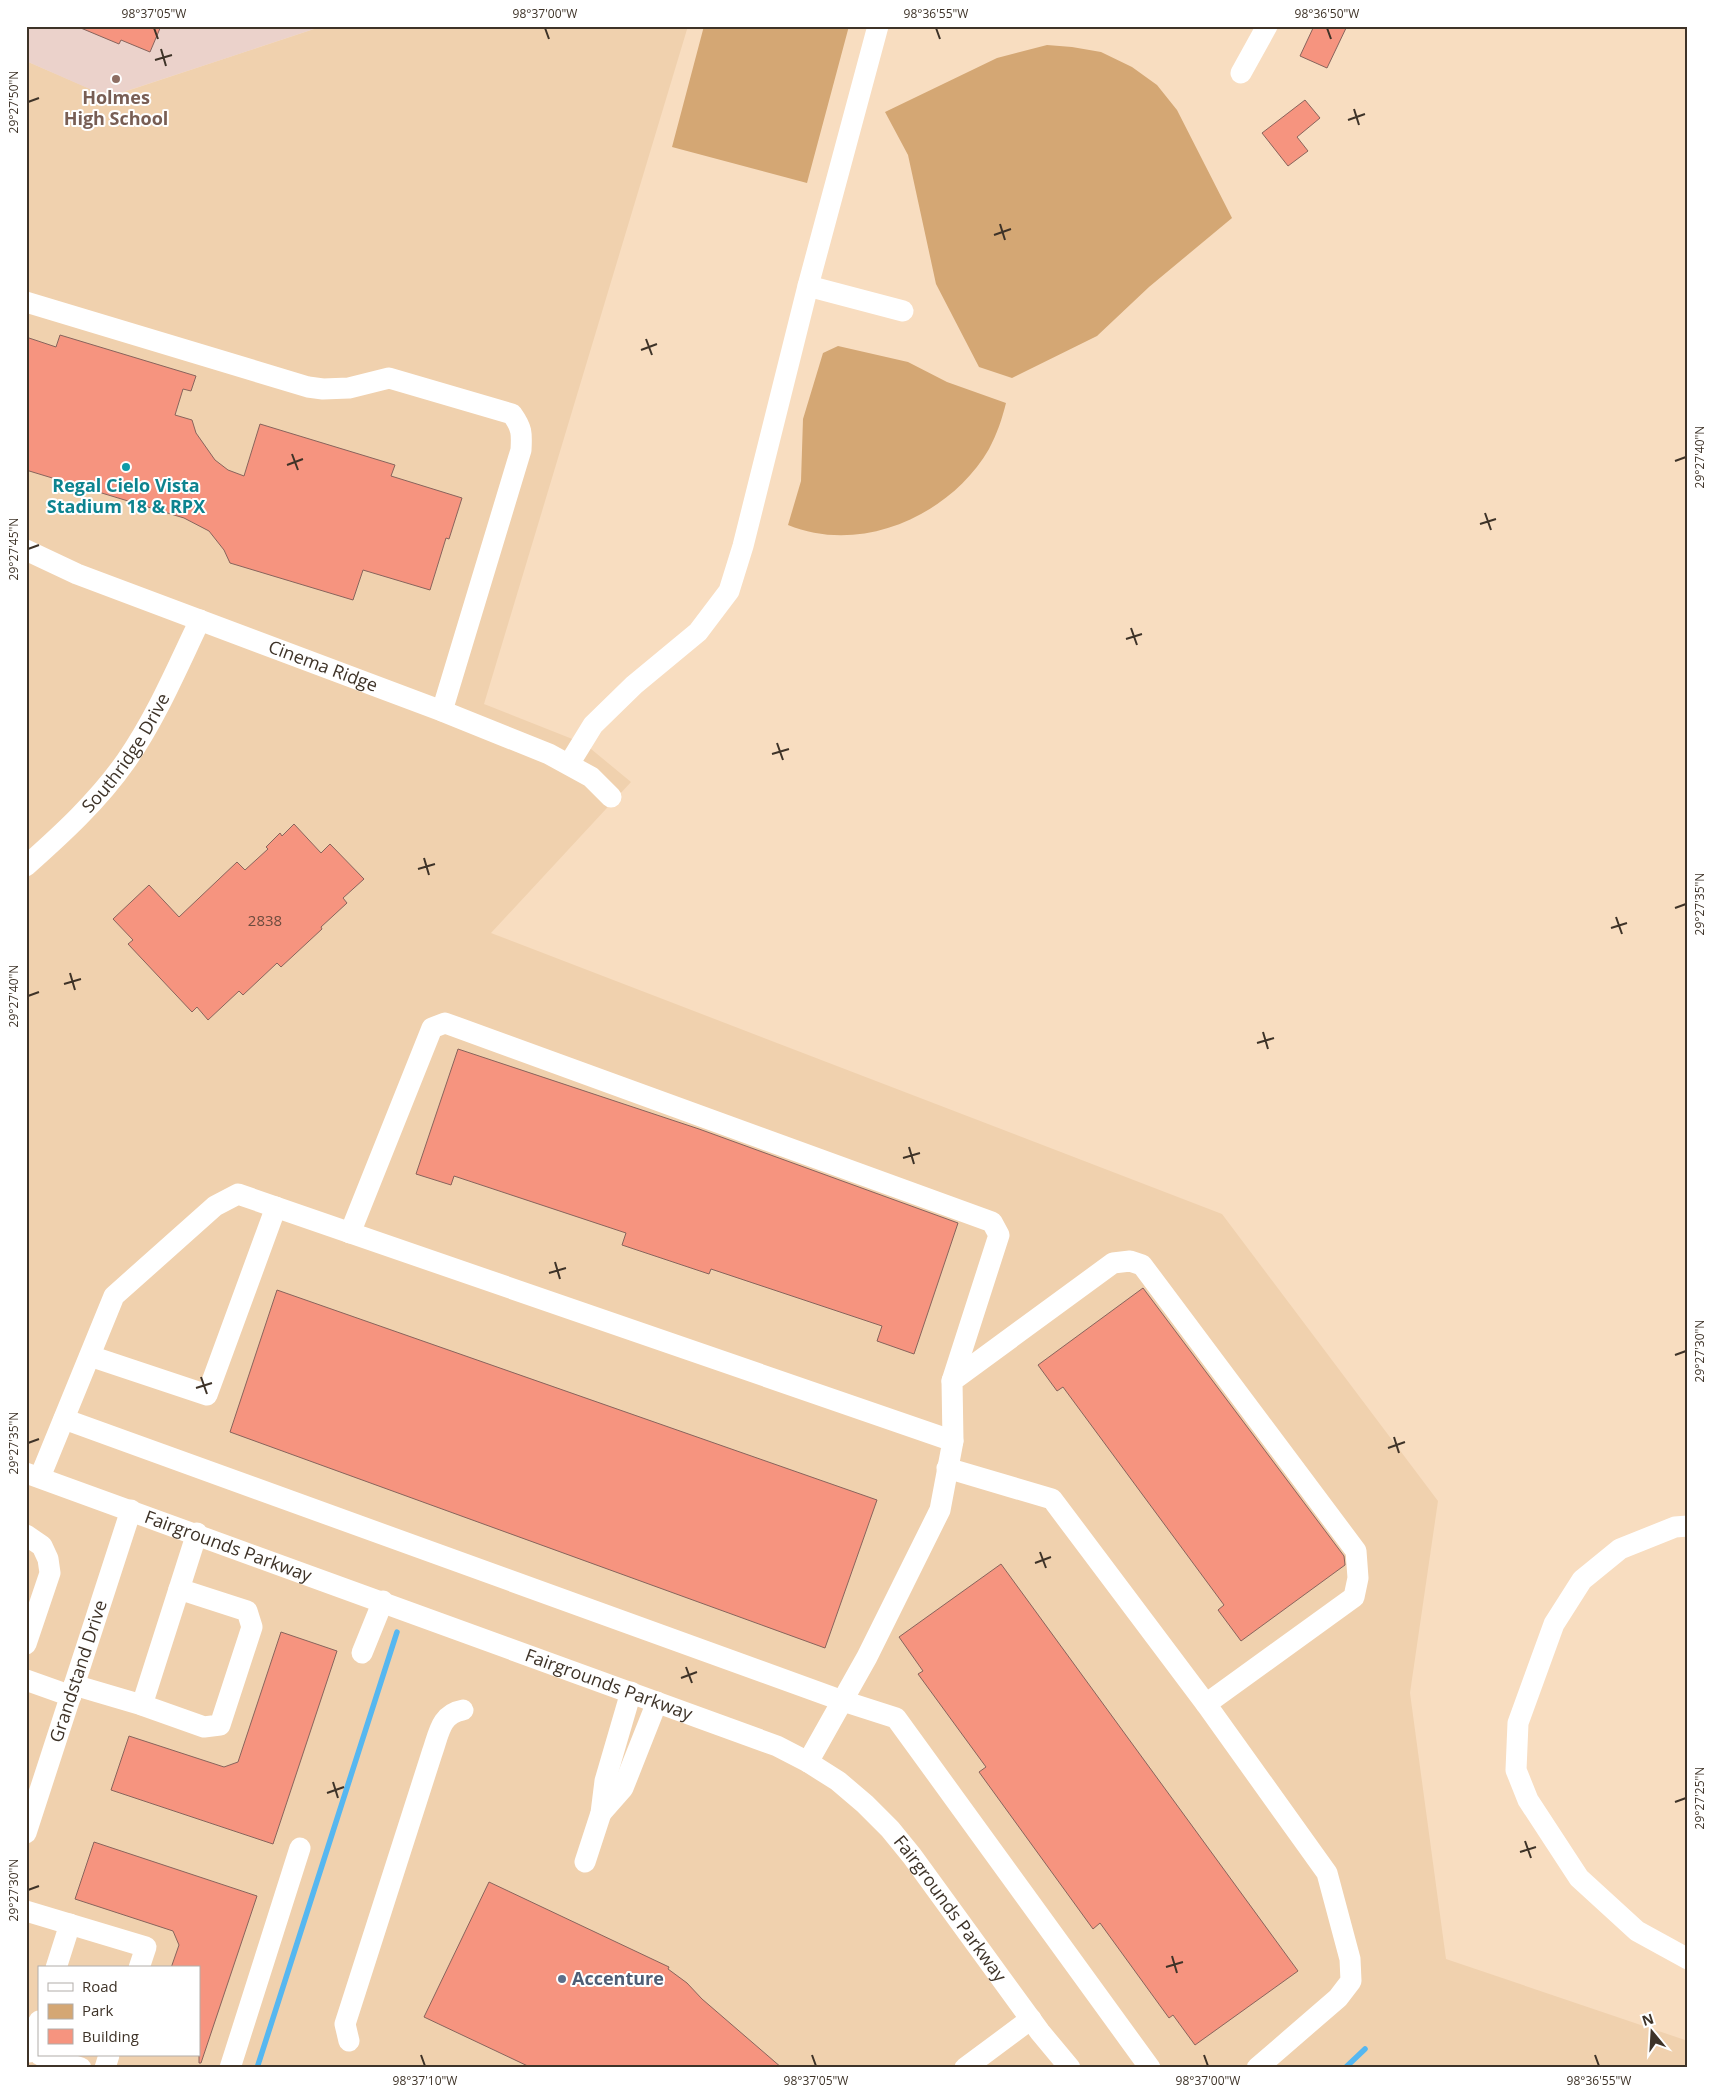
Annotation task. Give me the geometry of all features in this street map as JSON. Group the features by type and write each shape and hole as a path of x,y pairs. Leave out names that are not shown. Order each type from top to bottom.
{"street":[{"path":"569,764 593,725 634,685 698,632 728,591 743,546 808,286 878,26"},
{"path":"1241,72 1267,26"},
{"path":"808,286 903,310"},
{"path":"26,302 308,386 324,389 349,388 389,378 512,414 520,425 522,436 521,450 442,711"},
{"name":"Cinema Ridge","path":"26,550 77,574 442,711 569,764 591,777 611,797"},
{"name":"Southridge Drive","path":"26,866 69,828 104,790 126,762 147,728 200,620"},
{"path":"350,1233 432,1028 445,1023 992,1222 999,1235 952,1381 953,1441 940,1510 867,1658 808,1762"},
{"path":"33,1475 64,1419 114,1296 215,1206 238,1194 953,1441"},
{"path":"90,1356 207,1395 276,1207"},
{"path":"952,1381 1114,1263 1130,1261 1142,1265 1356,1551 1358,1578 1354,1597 1206,1704"},
{"path":"64,1419 843,1701 896,1718 1150,2068"},
{"path":"948,1468 1052,1499 1206,1704 1327,1873 1350,1959 1351,1981 1338,1998 1257,2068"},
{"name":"Fairgrounds Parkway","path":"33,1475 777,1746 808,1762 838,1781 890,1828 1031,2019 1070,2068"},
{"name":"Grandstand Drive","path":"26,1833 131,1510"},
{"path":"1688,1526 1675,1526 1620,1549 1582,1580 1554,1624 1518,1723 1516,1770 1528,1800 1579,1878 1637,1931 1688,1959"},
{"path":"142,1705 197,1534"},
{"path":"26,1535 42,1546 48,1559 50,1573 26,1644"},
{"path":"26,1680 142,1705 204,1727 220,1725 252,1627 247,1611 180,1589"},
{"path":"362,1653 383,1601"},
{"path":"585,1862 602,1813 605,1781 631,1692"},
{"path":"602,1813 623,1788 657,1702"},
{"path":"349,2041 346,2024 432,1753 444,1719 454,1712 463,1710"},
{"path":"230,2068 300,1848"},
{"path":"26,1911 146,1947 140,1966"},
{"path":"57,1966 70,1924"},
{"path":"965,2068 1031,2019"},
{"path":"34,2053 38,2027"},
{"path":"43,2056 80,2068"},
{"path":"105,2068 109,2056"}],"shaded area":[{"name":"Holmes High School","path":"26,26 323,26 108,97 26,61"},
{"path":"323,26 688,26 484,704 585,744 631,782 491,933 1222,1214 1438,1501 1410,1693 1446,1959 1688,2041 1688,2068 26,2068 26,61 109,97"}],"green space":[{"path":"704,26 849,26 807,183 672,147"},
{"path":"1047,45 1101,52 1132,67 1157,85 1177,110 1232,218 1149,287 1097,336 1012,378 979,367 936,284 908,155 885,112 997,58"},
{"path":"838,346 908,362 947,382 1006,403 989,449 972,473 951,493 928,510 901,523 873,532 845,535 816,533 788,525 801,481 803,419 823,353"}],"building":[{"path":"76,26 161,26 150,52 121,40 119,44"},
{"path":"1314,26 1347,26 1327,68 1300,56"},
{"path":"1305,100 1320,118 1297,137 1308,151 1288,166 1262,133"},
{"name":"Regal Cielo Vista Stadium 18 & RPX","path":"60,335 196,376 191,391 183,389 175,415 192,420 196,433 215,460 228,470 244,476 260,424 395,465 391,476 462,498 449,539 446,538 430,590 363,570 353,600 230,563 224,550 209,531 184,518 26,470 26,337 56,347"},
{"path":"294,824 321,853 330,844 364,879 343,898 347,903 281,967 277,963 243,995 239,991 208,1020 197,1007 192,1012 128,944 133,940 113,919 149,885 179,917 237,862 245,870 268,849 266,847 280,833 282,836"},
{"path":"458,1049 699,1129 958,1223 914,1354 877,1341 882,1326 711,1269 709,1274 622,1245 626,1233 454,1176 451,1185 416,1174"},
{"path":"1143,1288 1344,1556 1345,1565 1241,1641 1218,1610 1224,1605 1063,1387 1057,1391 1038,1365"},
{"path":"277,1290 877,1500 825,1648 230,1432"},
{"path":"1001,1564 1298,1971 1195,2045 1173,2015 1169,2018 1100,1923 1093,1929 979,1772 986,1767 918,1674 923,1671 899,1637"},
{"path":"281,1632 337,1651 273,1844 111,1790 129,1736 224,1767 238,1762"},
{"path":"94,1842 257,1896 201,2063 199,2063 200,1966 172,1966 179,1945 173,1931 75,1899"},
{"name":"Accenture","path":"489,1882 669,1967 668,1969 687,1983 702,1999 782,2068 532,2068 424,2017"}],"waterway":[{"path":"257,2068 397,1632"},
{"path":"1345,2068 1365,2049"}],"place":[{"name":"Holmes High School","path":"116,79"},
{"name":"Regal Cielo Vista Stadium 18 & RPX","path":"126,467"},
{"name":"Accenture","path":"562,1979"}]}
